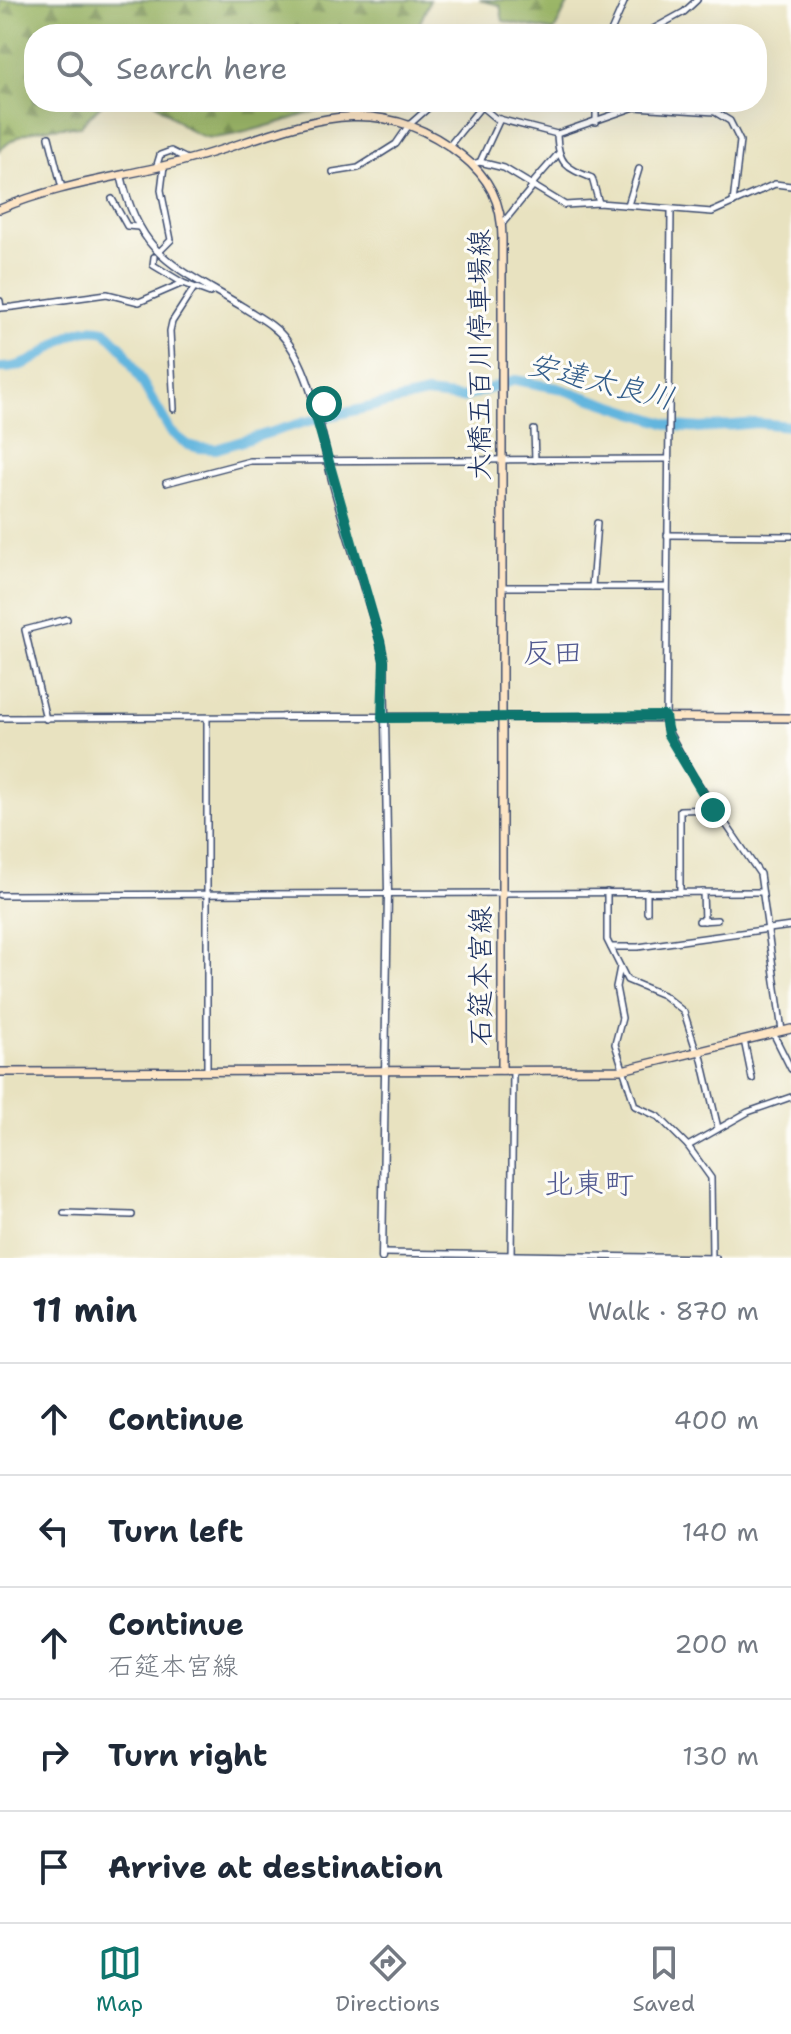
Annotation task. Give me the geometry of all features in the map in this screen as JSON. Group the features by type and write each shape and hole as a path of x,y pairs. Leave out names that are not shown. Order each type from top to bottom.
{"main road":[{"name":"大橋五百川停車場線","path":"0,209 62,188 188,160 332,116 409,125 476,163 493,191 502,224 502,717"},
{"path":"502,717 791,718"},
{"name":"石筵本宮線","path":"0,1072 502,1070 502,717"},
{"path":"502,1070 622,1070 791,1029"}],"street":[{"path":"614,24 625,0"},
{"path":"663,24 697,0"},
{"path":"333,172 363,165 401,139 409,125 424,112"},
{"path":"449,146 473,112"},
{"path":"489,112 500,119 557,134 622,112"},
{"path":"596,112 596,122"},
{"path":"709,112 722,116 738,131 740,141 733,203"},
{"path":"500,119 476,163 504,168 533,184 559,204 599,203 712,212 775,184 791,186"},
{"path":"557,134 559,153 573,173 592,178 599,203"},
{"path":"49,137 62,188"},
{"path":"161,250 171,240 161,190 160,155 171,151 188,160"},
{"path":"502,224 559,153"},
{"path":"628,205 639,169"},
{"path":"121,175 138,227 150,247 166,262 285,338 299,362 321,427 328,462 380,641 384,661 382,718 388,892 382,1255 713,1258 713,1185 688,1146 654,1113 635,1106 622,1070 615,1044 622,1018 616,987 620,967"},
{"path":"112,199 127,226 138,227"},
{"path":"671,211 665,716 668,735 760,874 778,1032 791,1069"},
{"path":"154,257 153,265 183,283 210,293 214,290"},
{"path":"0,301 1,308 107,294 139,302 183,283"},
{"path":"174,409 170,331 172,322 194,288"},
{"path":"314,408 330,397"},
{"path":"534,430 535,460"},
{"path":"166,483 250,461 668,459"},
{"path":"592,587 597,523"},
{"path":"667,535 791,536"},
{"path":"503,587 666,587"},
{"path":"46,719 25,630 67,619"},
{"path":"0,718 502,717"},
{"path":"207,718 207,1071"},
{"path":"680,892 680,810 715,809"},
{"path":"607,892 607,935 620,967 633,985 663,995 687,1015 718,1128"},
{"path":"647,892 647,912"},
{"path":"703,892 702,921 717,920"},
{"path":"0,895 762,892"},
{"path":"611,947 638,947 791,926"},
{"path":"744,1040 752,1079"},
{"path":"511,1256 513,1070"},
{"path":"688,1146 748,1112 791,1097"},
{"path":"64,1213 132,1215"}],"green space":[{"path":"0,0 430,0 419,24 24,24 24,112 94,112 80,126 27,133 0,150"},
{"path":"479,0 570,0 558,24 503,21 500,5"},
{"path":"166,112 312,112 272,125 216,137 206,137"}],"waterway":[{"name":"安達太良川","path":"0,368 31,361 77,332 90,329 105,331 123,349 171,432 188,445 199,448 216,449 305,422 426,394 462,398 515,380 558,388 674,426 702,428 756,423 791,426"}],"district":[{"name":"反田","path":"553,652"},
{"name":"北東町","path":"589,1183"}],"route":[{"path":"324,404 313,406 384,661 382,718 665,716 668,735 713,810"}]}
